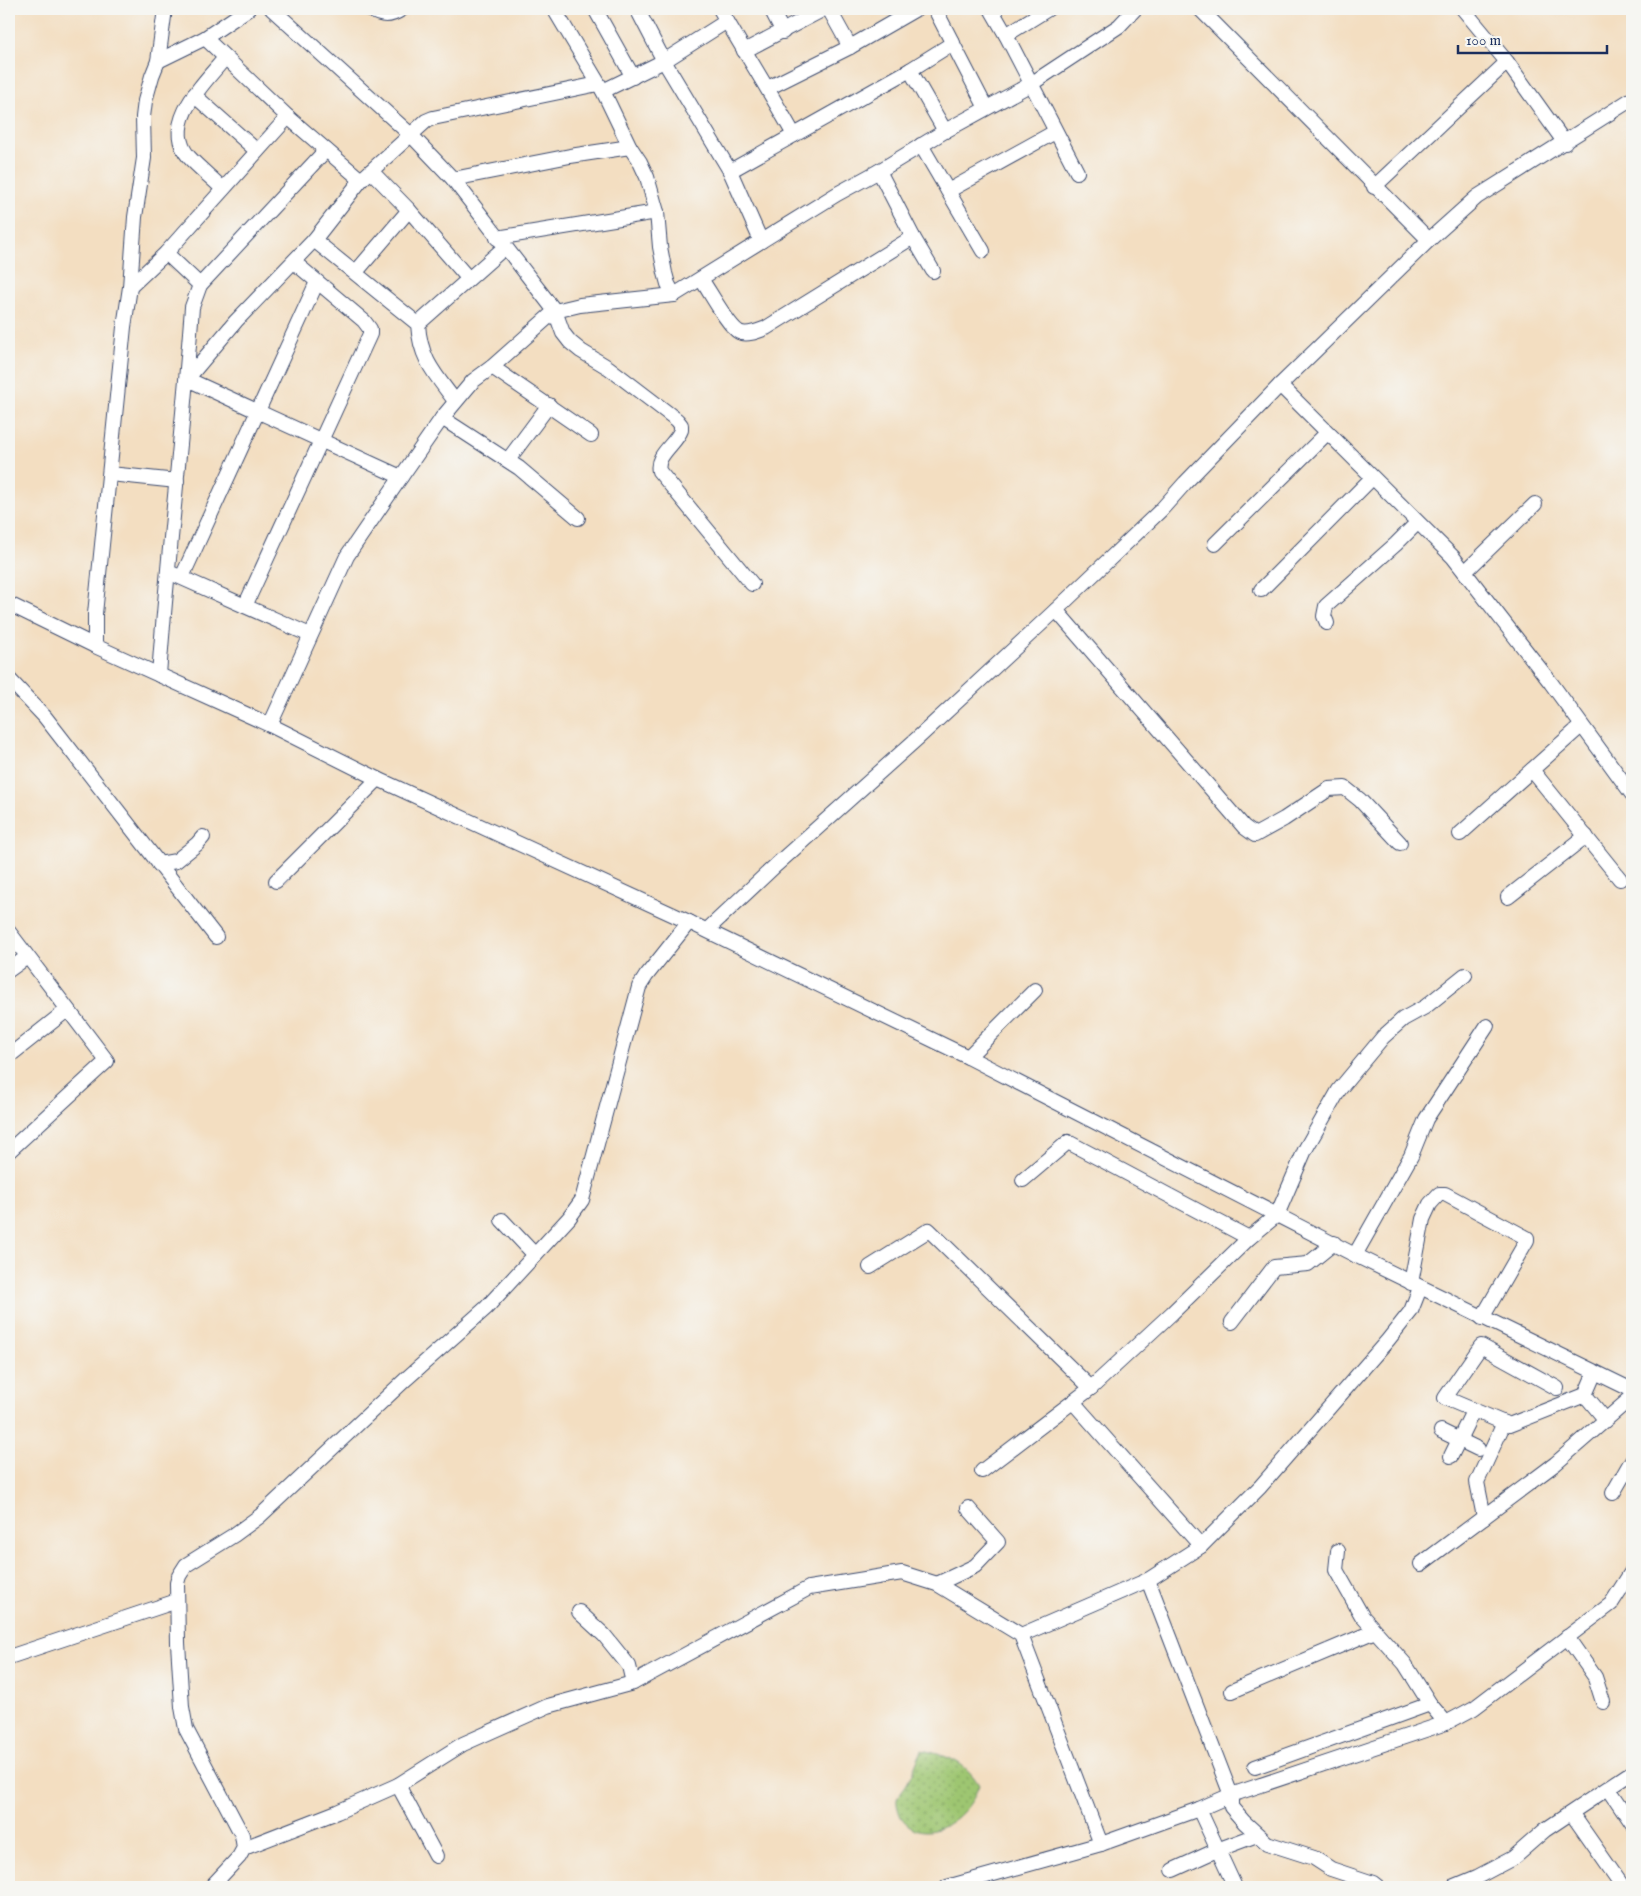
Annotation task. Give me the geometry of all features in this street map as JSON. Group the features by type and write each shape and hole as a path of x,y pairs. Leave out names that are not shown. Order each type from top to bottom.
{"street":[{"path":"95,646 95,614 124,327 130,287 135,217 144,158 143,117 145,101 158,61 165,9"},
{"path":"158,61 205,38 248,9"},
{"path":"272,9 412,136 452,179 555,311 563,333 570,342 609,368 671,415 681,425 682,430 680,434 660,459 658,465 660,471 752,584"},
{"path":"369,9 386,16 395,14 402,9"},
{"path":"554,9 601,87 647,177 657,212 660,247 668,284 674,295"},
{"path":"595,9 633,77"},
{"path":"637,9 664,60 730,171 761,241"},
{"path":"720,9 794,135"},
{"path":"771,9 783,32"},
{"path":"744,51 824,9"},
{"path":"829,9 850,47"},
{"path":"768,88 850,47 916,9"},
{"path":"935,9 986,108"},
{"path":"991,9 1077,172"},
{"path":"270,725 347,556 401,477 442,418 473,381 492,367 555,311 580,305 674,295 837,194 945,131 1031,84 1119,26 1135,9"},
{"path":"1200,9 1374,187 1429,240"},
{"path":"1463,9 1506,62 1565,143"},
{"path":"1006,35 1045,10"},
{"path":"187,379 236,321 314,240 360,180 412,136 426,121 432,118 601,87 633,77 727,22"},
{"path":"205,38 288,117 360,180"},
{"path":"730,171 910,70 953,43"},
{"path":"223,189 187,156 179,131 181,117 194,95 225,58"},
{"path":"1374,187 1506,62"},
{"path":"910,70 945,131"},
{"path":"194,95 257,152"},
{"path":"707,930 776,865 920,736 1161,510 1280,385 1429,240 1477,197 1632,99"},
{"path":"130,287 166,253 288,117"},
{"path":"948,191 1055,132"},
{"path":"921,145 983,251"},
{"path":"452,179 570,156 630,147"},
{"path":"175,575 177,481 192,307 200,286 326,150"},
{"path":"371,171 409,210 468,278"},
{"path":"879,171 932,271"},
{"path":"356,272 409,210"},
{"path":"418,324 468,278 501,243 657,212"},
{"path":"701,279 732,326 739,332 747,334 766,328 913,237"},
{"path":"314,240 418,324 423,354 455,401"},
{"path":"166,253 200,286"},
{"path":"245,606 370,334 370,329 364,320 294,262"},
{"path":"159,675 163,617 175,575 258,413 318,282"},
{"path":"492,367 591,435"},
{"path":"187,379 401,477"},
{"path":"1280,385 1453,557 1551,683 1632,794"},
{"path":"508,460 549,405"},
{"path":"442,418 508,460 542,486 578,518"},
{"path":"1215,544 1327,433"},
{"path":"110,474 177,481"},
{"path":"1261,590 1372,478"},
{"path":"1465,572 1535,504"},
{"path":"1327,623 1324,616 1326,606 1417,523"},
{"path":"175,575 310,635"},
{"path":"9,604 95,646 270,725 378,778 707,930 968,1057 1356,1255 1632,1390"},
{"path":"1056,610 1244,827 1255,835 1284,819 1329,789 1345,788 1360,800 1400,843"},
{"path":"9,678 45,717 216,937"},
{"path":"1460,834 1582,726"},
{"path":"1532,770 1620,879"},
{"path":"276,881 378,778"},
{"path":"1508,897 1586,836"},
{"path":"159,864 176,861 203,837"},
{"path":"211,1887 239,1857 244,1848 242,1835 186,1729 182,1707 177,1601 179,1576 186,1565 260,1516 406,1379 486,1308 569,1218 582,1200 589,1179 596,1143 639,986 689,922"},
{"path":"9,932 107,1061 9,1151"},
{"path":"9,970 27,957"},
{"path":"982,1471 1091,1388 1250,1238 1277,1215 1305,1150 1339,1090 1383,1037 1403,1019 1425,1007 1466,975"},
{"path":"968,1057 1035,990"},
{"path":"9,1056 67,1010"},
{"path":"1356,1255 1411,1156 1426,1119 1487,1026"},
{"path":"1023,1180 1068,1142 1250,1238"},
{"path":"1021,1635 1148,1580 1201,1546 1260,1487 1412,1311 1425,1211 1439,1194 1445,1194 1525,1236 1527,1240 1482,1318"},
{"path":"502,1220 535,1255"},
{"path":"870,1267 929,1230 1091,1388"},
{"path":"1232,1322 1274,1267 1308,1264 1334,1243"},
{"path":"1557,1388 1481,1346 1445,1398 1509,1425 1585,1395 1595,1372"},
{"path":"1585,1395 1605,1419"},
{"path":"1421,1564 1555,1464 1632,1397"},
{"path":"1073,1402 1201,1546"},
{"path":"1452,1456 1473,1411"},
{"path":"1484,1517 1477,1482 1504,1423"},
{"path":"1441,1431 1478,1449"},
{"path":"1613,1493 1632,1460"},
{"path":"937,1584 975,1566 998,1542 968,1508"},
{"path":"1338,1551 1336,1570 1362,1616 1405,1664 1430,1704 1446,1723"},
{"path":"947,1887 1101,1844 1199,1809 1231,1795 1446,1723 1474,1708 1611,1604 1632,1571"},
{"path":"244,1848 337,1812 398,1785 463,1744 548,1706 633,1683 809,1588 902,1573 937,1584 1021,1635 1101,1844"},
{"path":"1148,1580 1231,1795 1231,1807 1267,1843 1314,1858 1332,1869 1378,1887"},
{"path":"9,1656 177,1601"},
{"path":"579,1612 604,1635 629,1666 633,1683"},
{"path":"1232,1691 1375,1631"},
{"path":"1567,1637 1595,1677 1603,1702"},
{"path":"1255,1767 1430,1704"},
{"path":"1452,1887 1477,1877 1513,1858 1545,1830 1609,1789 1630,1779"},
{"path":"398,1785 436,1856"},
{"path":"1609,1789 1632,1823"},
{"path":"1199,1809 1235,1887"},
{"path":"1572,1814 1623,1887"},
{"path":"1173,1870 1258,1835"}],"green space":[{"path":"922,1750 955,1761 968,1770 979,1785 973,1799 959,1816 940,1828 929,1831 919,1830 910,1826 901,1817 897,1803 897,1799 908,1782"}]}
